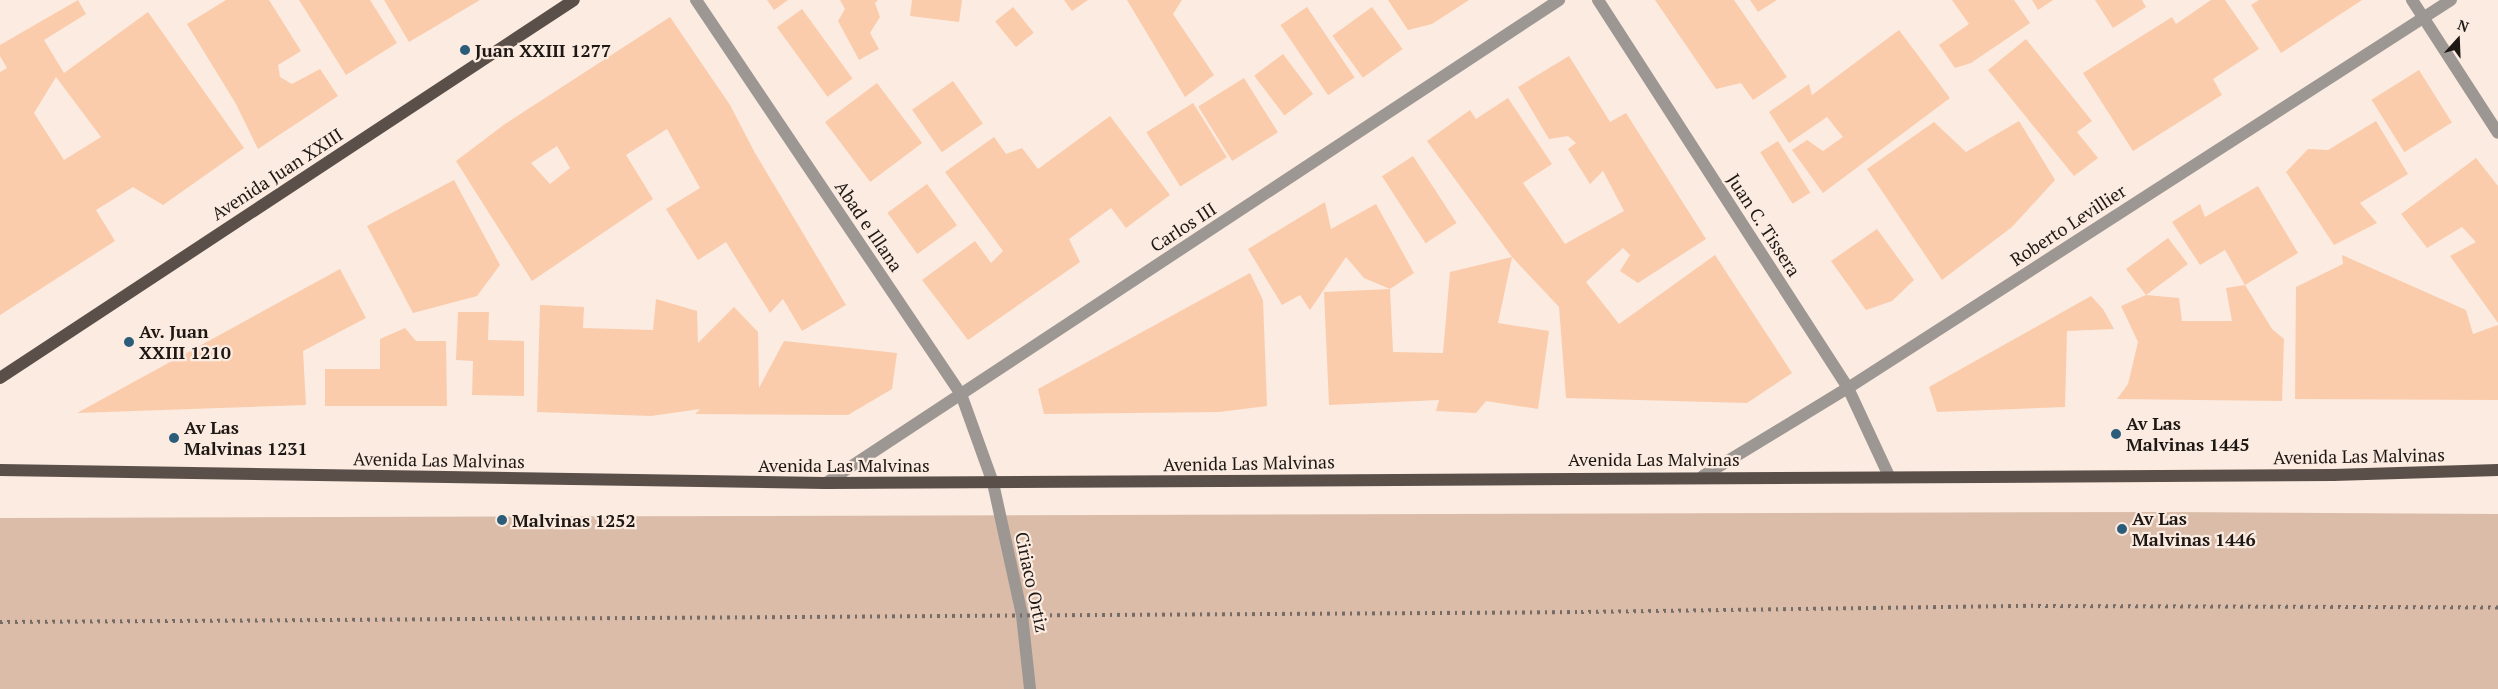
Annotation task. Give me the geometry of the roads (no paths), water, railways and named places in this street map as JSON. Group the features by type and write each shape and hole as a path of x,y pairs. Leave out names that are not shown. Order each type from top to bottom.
{"main road":[{"name":"Avenida Juan XXIII","path":"0,378 574,0"},
{"name":"Avenida Las Malvinas","path":"0,470 826,483 993,483 1702,476 2333,475 2498,470"}],"street":[{"name":"Abad e Illana","path":"696,0 961,394 993,483"},
{"name":"Carlos III","path":"826,483 1559,0"},
{"name":"Juan C. Tissera","path":"1598,0 1848,388 1889,476"},
{"path":"2412,0 2498,133"},
{"name":"Roberto Levillier","path":"1702,476 1848,388 2451,0"},
{"name":"Ciriaco Ortiz","path":"993,483 1022,615 1030,689"}],"railway":[{"path":"0,622 1581,612 2038,606 2498,608"}],"place":[{"name":"Juan XXIII 1277","path":"465,50"},
{"name":"Av. Juan XXIII 1210","path":"129,342"},
{"name":"Av Las Malvinas 1445","path":"2116,434"},
{"name":"Av Las Malvinas 1231","path":"174,438"},
{"name":"Malvinas 1252","path":"502,520"},
{"name":"Av Las Malvinas 1446","path":"2122,529"}]}
